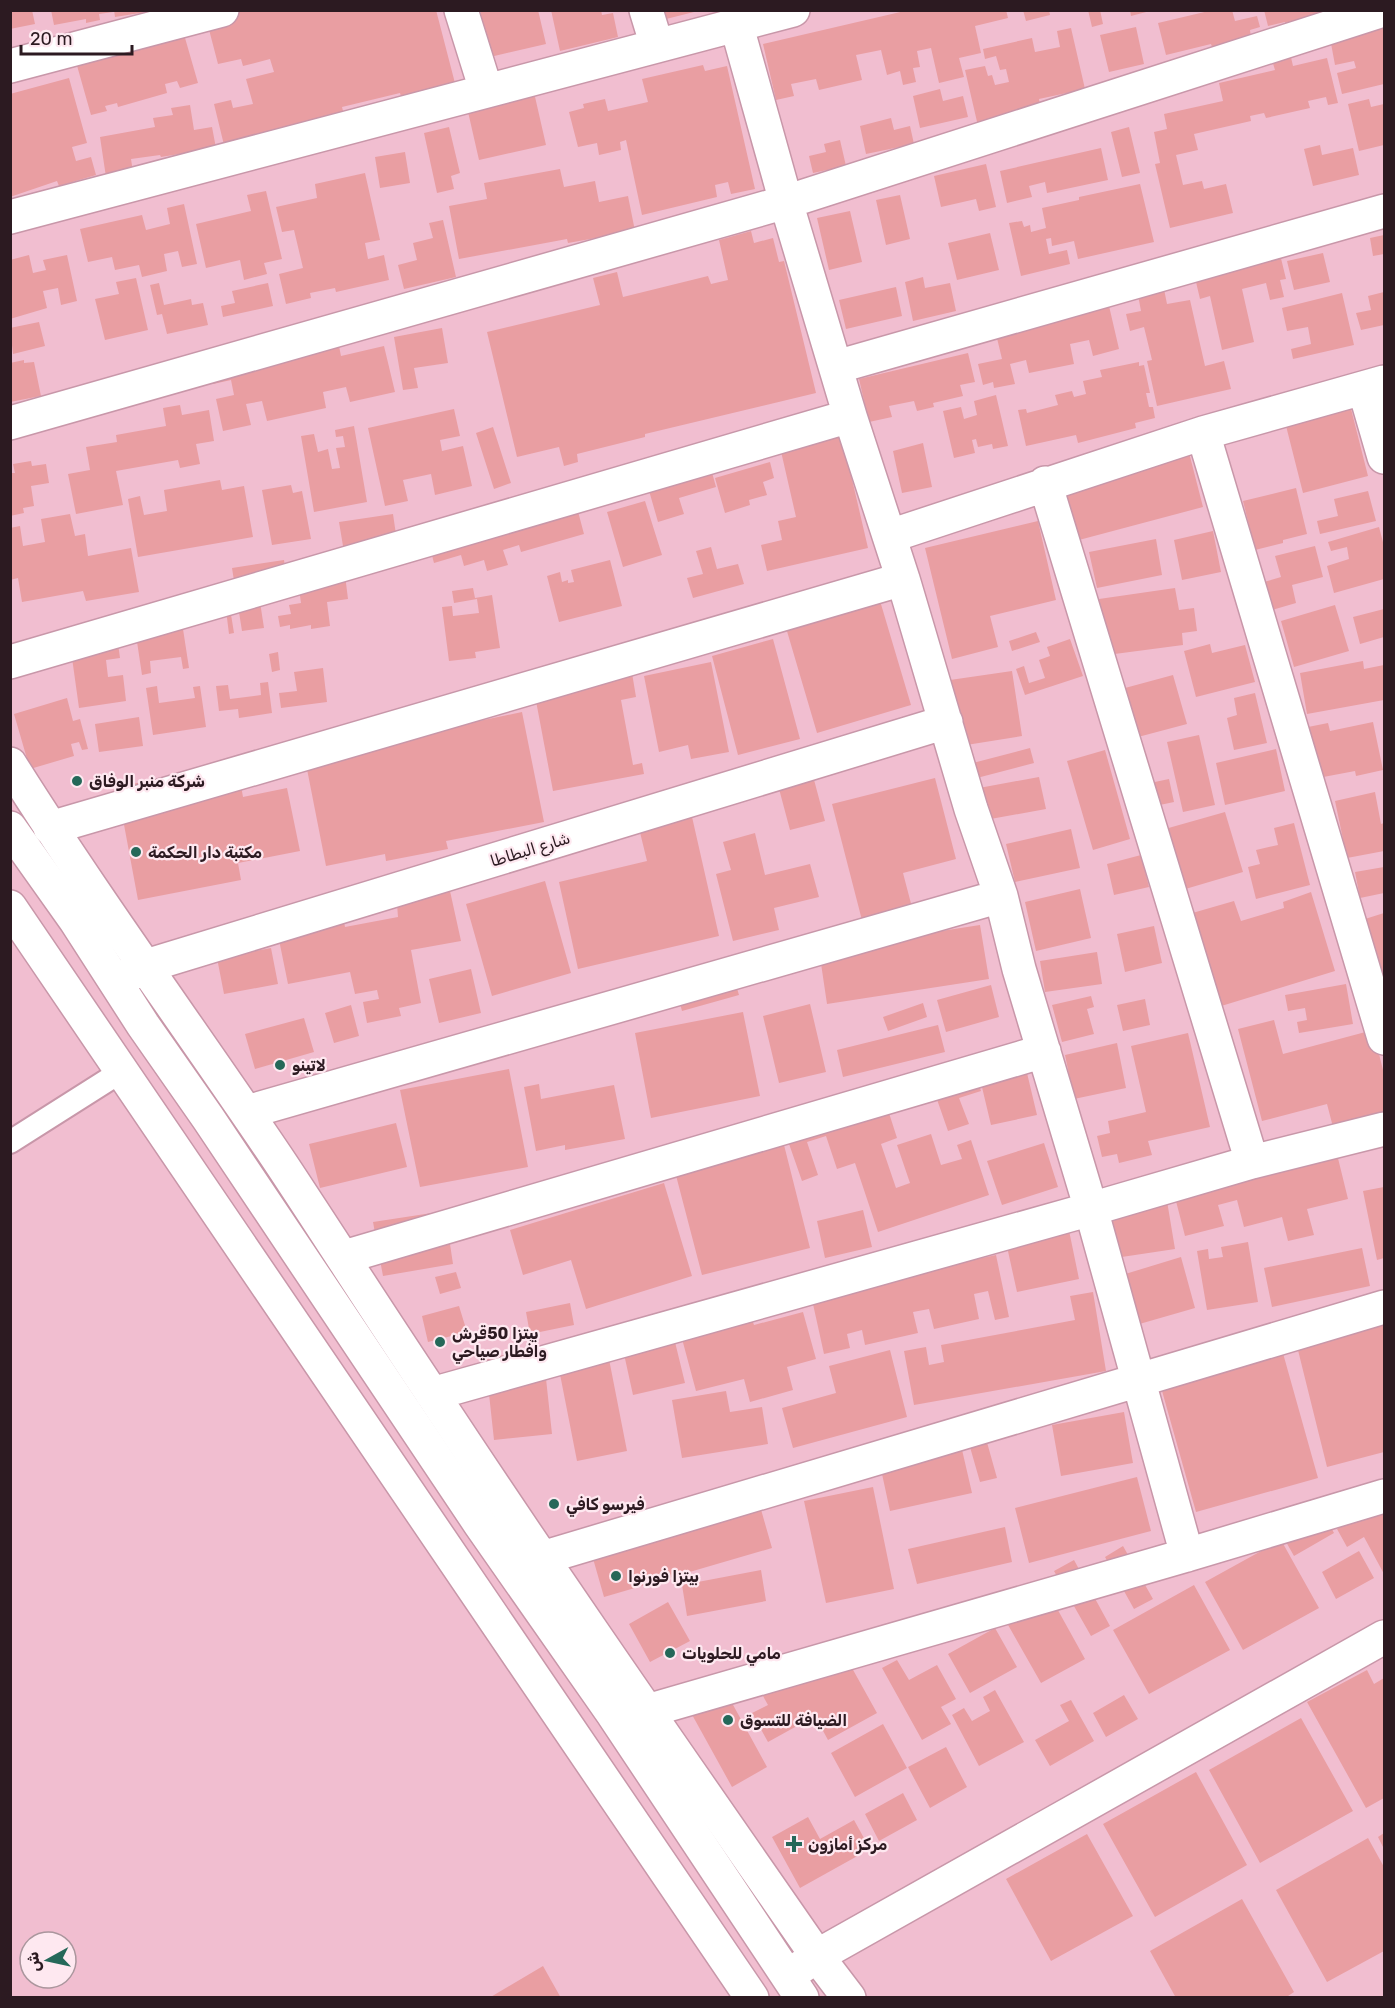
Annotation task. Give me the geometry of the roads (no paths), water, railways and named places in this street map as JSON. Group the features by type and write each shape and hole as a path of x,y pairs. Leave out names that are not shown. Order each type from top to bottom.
{"street":[{"path":"10,66 222,10"},
{"path":"461,10 486,90"},
{"path":"646,10 657,46"},
{"path":"10,217 486,90 737,27 793,10"},
{"path":"10,423 786,202 1383,10"},
{"path":"737,27 850,416 890,536 971,809 1001,896 1019,969 1091,1209 1187,1556"},
{"path":"836,367 1384,211"},
{"path":"890,536 1045,483 1203,433 1374,385 1384,457"},
{"path":"10,662 850,416"},
{"path":"1203,433 1384,1038"},
{"path":"1045,483 1252,1161"},
{"path":"50,828 903,579"},
{"name":"شارع البطاطا","path":"116,982 146,966 946,722"},
{"path":"10,764 50,828 247,1112 432,1394 646,1711 849,1998"},
{"path":"10,828 480,1524 613,1714 794,1987 818,1956 1384,1637"},
{"path":"247,1112 1001,896"},
{"path":"10,907 752,1998"},
{"path":"344,1257 1044,1051"},
{"path":"432,1394 1091,1209 1252,1161 1384,1129"},
{"path":"542,1558 1384,1307"},
{"path":"646,1711 1187,1556 1384,1496"}],"lane":[{"path":"10,1142 122,1071"}],"place":[{"name":"شركة منبر الوفاق","path":"77,781"},
{"name":"مكتبة دار الحكمة","path":"136,852"},
{"name":"لاتينو","path":"280,1065"},
{"name":"بيتزا 50قرش وافطار صياحي","path":"440,1342"},
{"name":"فيرسو كافي","path":"554,1504"},
{"name":"بيتزا فورنوا","path":"616,1576"},
{"name":"مامي للحلويات","path":"670,1653"},
{"name":"الضيافة للتسوق","path":"728,1720"},
{"name":"مركز أمازون","path":"794,1844"}]}
